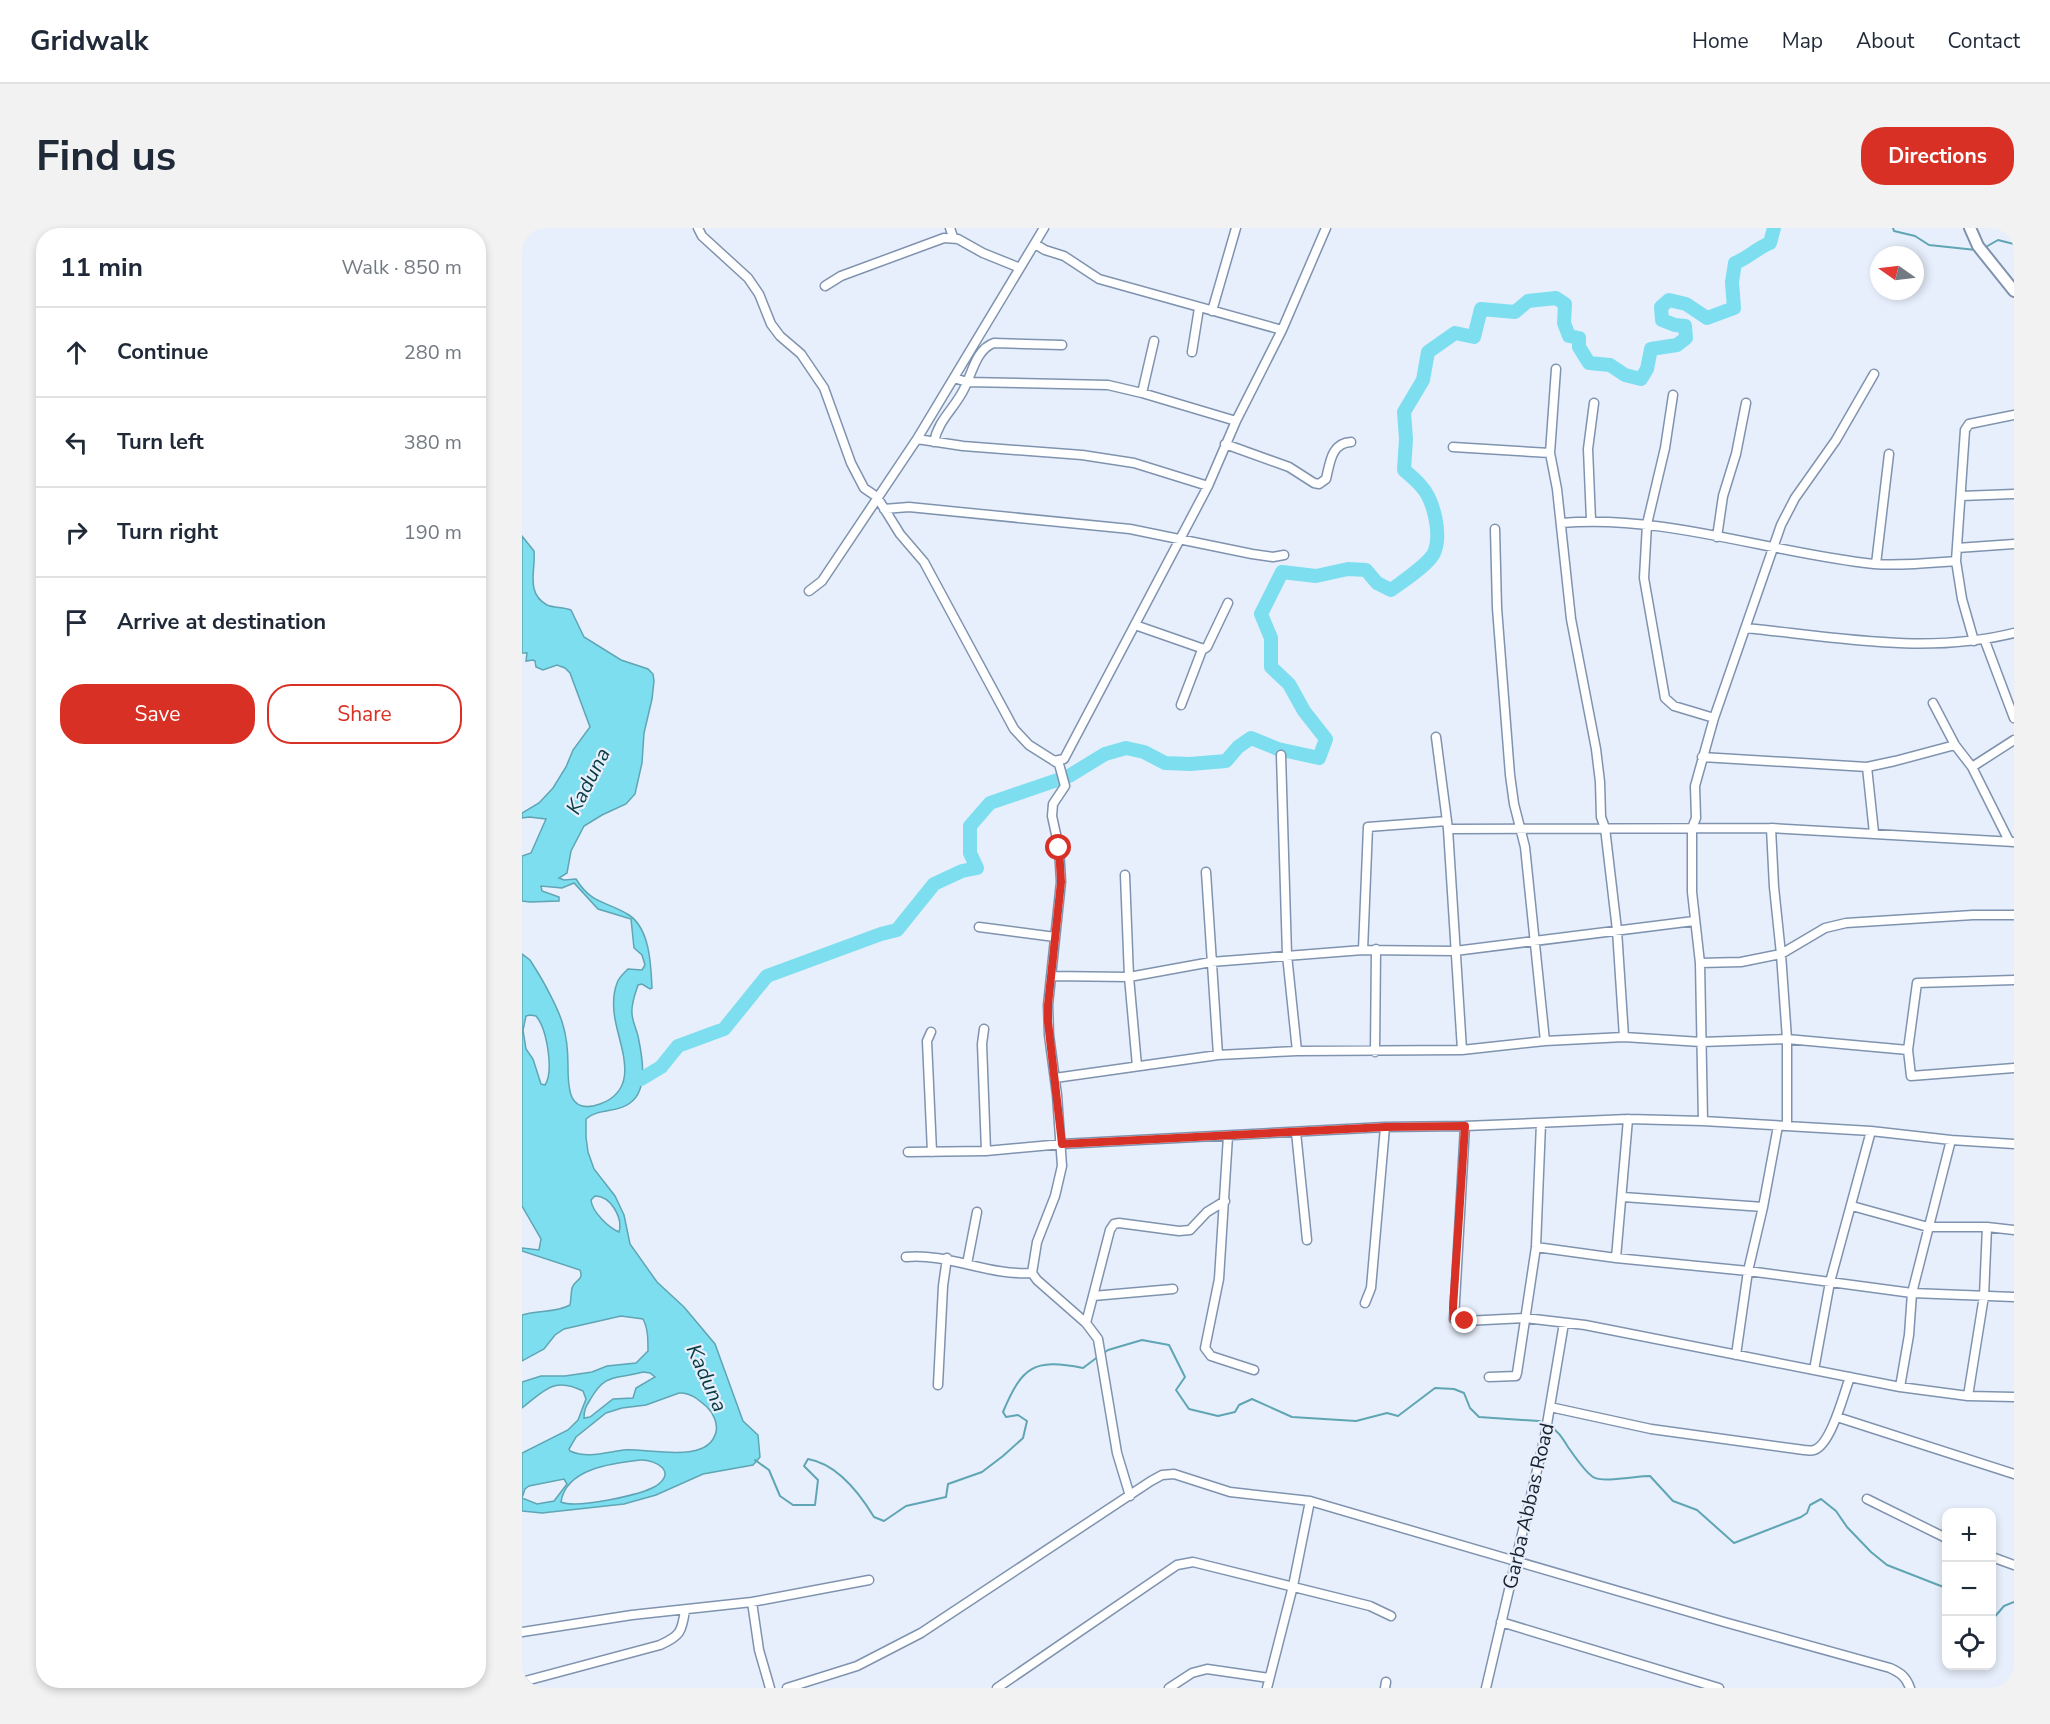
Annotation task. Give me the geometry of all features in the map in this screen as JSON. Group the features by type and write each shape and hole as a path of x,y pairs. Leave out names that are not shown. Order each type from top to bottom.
{"street":[{"path":"698,228 702,236 748,278 759,294 771,324 780,336 801,354 824,388 851,463 864,488 877,497 900,534 924,562 1014,729 1029,745 1057,762 1065,786 1053,804 1052,816 1059,848 1061,882 1048,1022 1062,1144 1062,1166 1055,1196 1037,1242 1032,1273 1086,1323 1098,1339 1117,1453 1130,1496"},
{"path":"950,228 952,237"},
{"path":"809,591 822,581 917,439 1044,228"},
{"path":"1212,311 1236,228"},
{"path":"1057,762 1065,759 1208,486 1225,444 1282,330 1326,228"},
{"path":"825,285 841,276 952,237 1020,268"},
{"path":"1974,238 2014,291"},
{"path":"1035,244 1064,256 1099,279 1282,330"},
{"path":"1191,352 1199,308"},
{"path":"1142,393 1154,341"},
{"path":"934,442 939,425 963,391 971,369 988,345 994,343 1062,345"},
{"path":"1556,369 1550,453 1561,523 1571,619 1596,749 1600,782 1600,817 1605,828 1617,930 1624,1037"},
{"path":"1703,1121 1700,963 1694,921 1692,828 1695,818 1695,786 1714,718 1781,525 1795,498 1836,440 1874,374"},
{"path":"954,378 967,382 1098,384 1142,393 1236,421"},
{"path":"1673,395 1665,448 1647,524 1644,578 1665,698 1674,706 1714,718"},
{"path":"1591,520 1588,449 1594,403"},
{"path":"1717,537 1723,496 1736,454 1746,403"},
{"path":"1974,641 1962,599 1956,561 1966,426 2014,415"},
{"path":"917,439 963,446 1082,455 1134,463 1208,486"},
{"path":"1225,444 1289,467 1319,484 1326,479 1335,448 1339,444 1351,442"},
{"path":"1454,447 1550,453"},
{"path":"1876,564 1888,454"},
{"path":"1961,496 2014,494"},
{"path":"884,509 909,507 1130,530 1181,538 1252,554 1273,557 1284,555"},
{"path":"1561,523 1591,520 1647,524 1876,564 1956,561"},
{"path":"1495,529 1497,608 1510,775 1514,804 1525,847 1545,1041"},
{"path":"1957,548 2014,544"},
{"path":"1181,705 1202,650 1207,647 1228,603"},
{"path":"1135,625 1202,650"},
{"path":"1746,628 1858,640 1926,644 1984,640 2014,633"},
{"path":"1984,640 2014,718"},
{"path":"1933,703 1955,745 1972,767 2012,842"},
{"path":"1436,737 1447,825 1462,1050"},
{"path":"1972,767 2014,740"},
{"path":"1702,757 1867,767 1955,745"},
{"path":"1281,754 1287,955 1298,1051"},
{"path":"1867,767 1874,833"},
{"path":"1363,950 1368,827 1447,825 1520,830 1771,828 2012,842"},
{"path":"1736,1355 1748,1271 1782,1126 1787,1039 1771,828"},
{"path":"1206,872 1218,1055"},
{"path":"1125,875 1129,978 1137,1066"},
{"path":"1700,963 1741,962 1781,954 1825,928 1846,922 2014,915"},
{"path":"1052,976 1129,978 1211,962 1376,949 1455,951 1694,921"},
{"path":"980,927 1055,937"},
{"path":"1375,1052 1376,949"},
{"path":"2014,980 1917,983 1908,1050 1911,1076 2014,1068"},
{"path":"984,1029 982,1044 986,1151"},
{"path":"931,1032 927,1041 932,1152"},
{"path":"1055,1078 1218,1055 1298,1051 1462,1050 1545,1041 1624,1037 1701,1042 1787,1039 1908,1050"},
{"path":"908,1152 986,1151 1062,1144 1385,1127 1628,1119 1871,1131 2014,1144"},
{"path":"1616,1258 1628,1119"},
{"path":"1489,1377 1516,1376 1518,1373 1536,1247 1541,1123"},
{"path":"1465,1126 1454,1319 1465,1321 1525,1318 1586,1325 1900,1387 1968,1396 2014,1397"},
{"path":"1365,1304 1371,1288 1385,1127"},
{"path":"1814,1370 1830,1282 1871,1131"},
{"path":"1296,1132 1307,1240"},
{"path":"1228,1136 1219,1279 1205,1348 1211,1356 1254,1370"},
{"path":"1900,1387 1909,1335 1912,1293 1951,1140"},
{"path":"1623,1197 1763,1207"},
{"path":"1086,1323 1110,1230 1114,1224 1119,1222 1179,1231 1190,1230 1207,1212 1225,1201"},
{"path":"1852,1206 1928,1227 1987,1227 2014,1230"},
{"path":"968,1264 977,1212"},
{"path":"1968,1396 1984,1296 1987,1227"},
{"path":"1536,1247 1580,1251 1616,1258 1748,1271 1912,1293 2014,1297"},
{"path":"906,1257 925,1255 947,1258 1007,1274 1032,1273"},
{"path":"938,1385 943,1286 947,1258"},
{"path":"1093,1296 1173,1289"},
{"name":"Garba Abbas Road","path":"1486,1688 1545,1436 1564,1323"},
{"path":"1550,1411 1651,1429 1815,1450 1823,1443 1837,1417 1850,1377"},
{"path":"1837,1417 2014,1474"},
{"path":"787,1688 857,1666 921,1633 1162,1475 1174,1474 1230,1492 1310,1501 1890,1668 1901,1673 1907,1679 1910,1688"},
{"path":"1867,1499 1942,1536"},
{"path":"1267,1688 1293,1586 1310,1501"},
{"path":"1996,1558 2014,1565"},
{"path":"997,1688 1177,1565 1193,1562 1370,1606 1391,1616"},
{"path":"522,1632 752,1602 869,1580"},
{"path":"752,1602 759,1650 770,1688"},
{"path":"522,1682 660,1645 673,1639 682,1629 685,1611"},
{"path":"1501,1622 1719,1688"},
{"path":"1169,1688 1192,1673 1207,1669 1269,1678"}],"water":[{"name":"Kaduna","path":"522,536 534,551 533,581 540,600 550,606 571,610 584,637 621,660 648,669 653,674 652,699 644,733 642,763 635,794 626,804 584,826 571,851 567,873 559,878 576,879 588,894 600,902 621,910 636,921 645,938 651,969 652,988 642,984 638,985 632,1006 643,1072 640,1090 636,1097 625,1106 596,1113 586,1119 588,1152 594,1169 615,1196 624,1215 630,1244 657,1282 684,1307 715,1344 743,1421 758,1435 760,1457 753,1465 703,1474 656,1495 624,1504 542,1513 522,1511 522,1498 522,1453 568,1430 578,1420 586,1399 583,1391 557,1385 543,1391 522,1408 522,1382 541,1376 565,1376 592,1372 607,1366 636,1363 648,1351 648,1343 643,1319 621,1316 564,1329 555,1335 544,1349 522,1361 522,1315 570,1305 572,1288 581,1274 580,1270 522,1251 522,1248 539,1250 541,1239 522,1206 522,954 530,960 539,974 561,1019 567,1046 572,1098 582,1106 590,1107 613,1097 624,1078 625,1067 614,1015 615,992 619,979 628,969 642,970 645,965 642,955 634,948 631,919 598,909 574,883 562,888 541,886 542,891 559,897 559,901 522,901 522,856 531,853 546,819 522,818 522,813 539,803 553,788 573,750 590,727 570,673 557,665 543,670 536,667 535,661 526,661 527,653 522,653","holes":["526,1016 536,1016 546,1040 549,1070 545,1085 541,1084 533,1059 526,1049 523,1030","595,1196 611,1204 619,1220 619,1232 602,1219 591,1200","643,1372 655,1377 636,1388 633,1398 613,1399 590,1417 584,1418 587,1404 596,1391 606,1381","679,1393 691,1395 711,1412 716,1422 716,1432 711,1442 690,1452 624,1450 590,1455 570,1451 576,1437 606,1413 646,1405","641,1460 653,1462 662,1468 665,1476 656,1486 623,1497 580,1504 561,1502 565,1491 581,1475 593,1469","564,1479 567,1484 554,1501 537,1504 522,1498 525,1489 529,1486"]}],"waterway":[{"path":"641,1079 661,1067 678,1046 724,1029 767,976 897,930 934,884 962,871 977,868 970,853 970,826 990,803 1069,776 1105,754 1126,748 1144,752 1165,763 1190,764 1226,761 1238,747 1251,738 1278,749 1319,758 1326,739 1304,711 1289,684 1271,667 1271,638 1261,614 1282,572 1316,576 1348,569 1366,570 1377,583 1391,590 1431,558 1437,537 1433,509 1426,492 1404,470 1406,439 1404,412 1423,380 1428,352 1455,333 1474,337 1481,309 1515,312 1528,301 1556,298 1565,304 1564,323 1569,336 1579,338 1579,347 1589,363 1610,365 1625,375 1641,379 1647,369 1651,349 1677,345 1686,338 1685,326 1662,320 1661,307 1669,300 1686,304 1707,318 1734,308 1732,282 1735,263 1770,243 1774,228"},
{"path":"1893,228 1894,231 1915,236 1929,245 1976,250"},
{"path":"1984,248 1998,240 2014,244"},
{"path":"1104,1353 1142,1340 1169,1345 1185,1377 1176,1390 1189,1409 1218,1416 1235,1412 1239,1405 1252,1399 1292,1417 1356,1421 1387,1413 1398,1416 1435,1388 1454,1389 1464,1393 1470,1408 1479,1417 1544,1423"},
{"path":"755,1460 769,1470 780,1496 793,1505 815,1505 818,1480 804,1466 808,1459 819,1462 847,1481 874,1517 884,1521 906,1506 946,1497 948,1484 982,1472 1023,1438 1027,1421 1018,1415 1006,1417 1003,1412 1016,1385 1031,1369 1052,1364 1083,1368 1099,1356"},
{"path":"1549,1426 1560,1435 1579,1463 1593,1477 1612,1479 1650,1476 1673,1501 1697,1510 1734,1543 1801,1517 1807,1513 1810,1505 1821,1499 1836,1511 1847,1527 1887,1565 1942,1586"},
{"path":"1995,1616 2004,1606 2014,1602"}],"route":[{"path":"1059,848 1061,882 1048,1022 1062,1144 1385,1127 1465,1126 1453,1308 1454,1319 1465,1321"}]}
